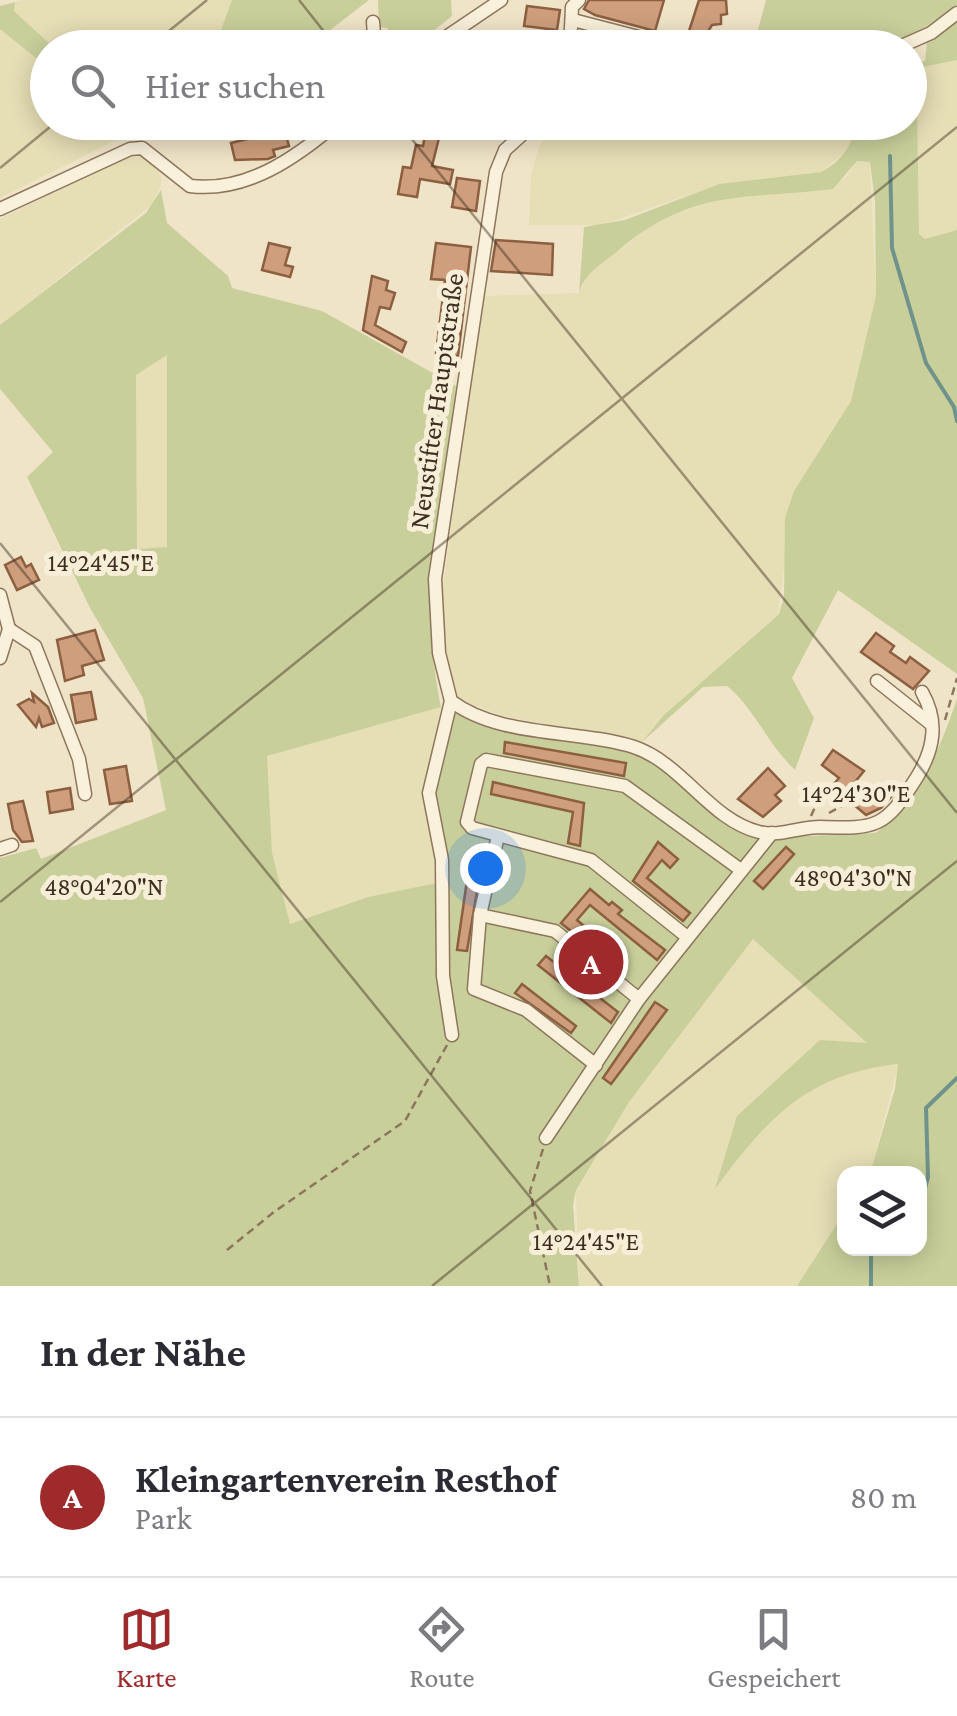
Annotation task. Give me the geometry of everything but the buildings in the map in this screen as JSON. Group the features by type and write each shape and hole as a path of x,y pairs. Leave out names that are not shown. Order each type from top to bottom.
{"street":[{"path":"457,30 501,0"},
{"path":"572,7 633,30"},
{"path":"927,34 957,13"},
{"path":"373,22 374,30"},
{"path":"0,208 130,149 142,148 190,186 226,185 289,160 315,140"},
{"name":"Neustifter Hauptstraße","path":"452,701 443,682 436,627 438,558 496,172 506,150 517,140"},
{"path":"0,596 8,629 0,658"},
{"path":"8,629 35,646 78,759 86,794"},
{"path":"876,681 933,733"},
{"path":"452,1035 443,976 442,860 429,794 444,714 452,701 487,718 646,752 734,820 772,833 807,827 858,830 882,823 916,779 933,733 922,692"},
{"path":"686,936 592,860 472,828 467,822 481,764 486,760 624,786 741,870"},
{"path":"546,1138 639,999 772,833"},
{"path":"498,836 480,915 474,989 526,1010 596,1065"},
{"path":"480,915 564,935 639,999"}],"path":[{"path":"933,733 949,710 957,678"},
{"path":"807,827 826,785"},
{"path":"227,1250 405,1121 452,1035"},
{"path":"546,1138 530,1191 550,1286"}],"shaded area":[{"path":"232,0 221,30 35,30 14,11 15,2"},
{"path":"0,29 30,53 30,140 116,140 0,198"},
{"path":"957,60 957,230 925,239 919,234 918,140 927,140 927,66"},
{"path":"544,140 850,140 846,152 821,172 719,184 602,225 529,225 531,176"},
{"path":"124,157 143,157 159,172 162,181 154,203 0,325 0,219"},
{"path":"857,161 870,162 876,296 851,401 794,491 778,614 664,715 641,743 503,716 460,700 452,688 440,608 483,296 579,293 587,274 663,217 737,195 812,191 845,179"},
{"path":"167,354 167,548 137,549 136,375"},
{"path":"441,707 425,787 441,884 368,897 290,924 272,853 266,756"},
{"path":"753,939 868,1044 820,1040 716,1186 758,1131 789,1103 821,1084 861,1068 899,1064 872,1166 837,1166 837,1224 797,1286 579,1286 576,1190 629,1102"}],"green space":[{"path":"232,0 369,0 330,30 221,30"},
{"path":"378,0 451,0 452,16 434,30 379,27"},
{"path":"766,0 957,0 957,5 922,30 758,30"},
{"path":"15,2 14,11 35,30 30,30 30,53 0,29 0,6"},
{"path":"957,20 957,60 927,66 927,41"},
{"path":"851,140 918,140 919,234 925,239 957,230 957,674 838,590 792,678 814,718 795,770 727,686 703,687 641,743 664,715 779,614 784,597 785,518 794,491 851,401 876,296 875,202 870,162 857,161 833,189 718,201 667,218 597,267 579,293 584,227 625,220 719,184 821,172 845,152"},
{"path":"161,190 167,223 228,276 232,288 322,311 456,386 432,587 441,707 267,756 272,853 290,924 368,897 447,881 434,785 451,713 613,745 652,760 760,838 875,833 916,791 957,699 957,1286 797,1286 837,1224 837,1256 927,1256 927,1166 872,1166 895,1089 898,1064 866,1069 813,1089 771,1121 715,1189 737,1116 820,1040 867,1043 753,939 629,1102 576,1190 573,1205 579,1286 0,1286 0,858 36,848 41,859 166,810 143,698 90,608 27,477 53,452 0,389 0,325 146,213","holes":["167,355 167,547 137,549 136,375"]}],"waterway":[{"path":"890,156 892,248 926,363 954,407 957,421"},
{"path":"927,1181 926,1108 957,1078"},
{"path":"871,1256 871,1286"}],"place":[{"name":"Kleingartenverein Resthof","path":"591,962"}]}
